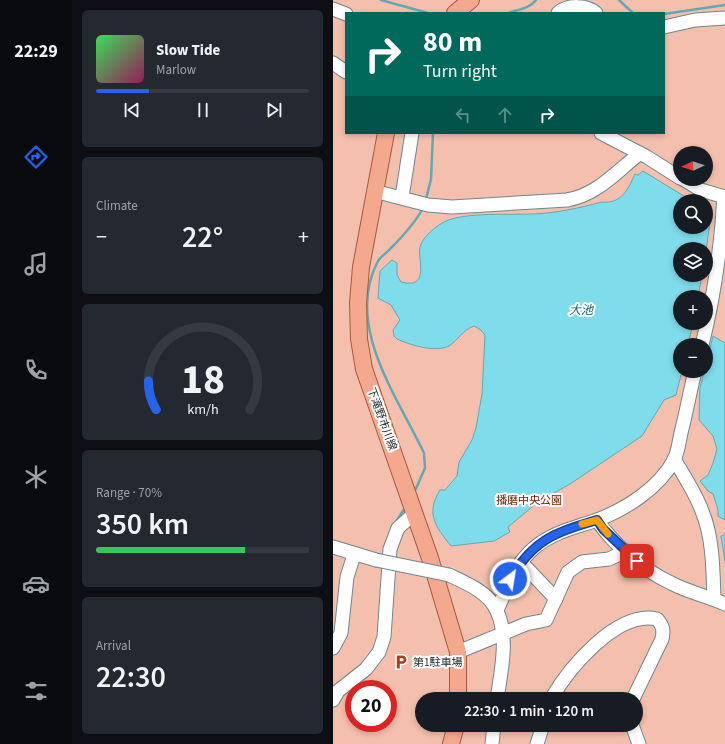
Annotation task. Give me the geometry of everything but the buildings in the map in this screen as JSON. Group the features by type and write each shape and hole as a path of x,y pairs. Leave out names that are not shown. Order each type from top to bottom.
{"main road":[{"path":"456,12 471,0"},
{"name":"下滝野市川線","path":"386,134 361,267 358,303 359,339 364,369 430,558 458,652 458,692"},
{"path":"451,744 454,732"}],"street":[{"path":"560,12 566,8 578,7 596,12"},
{"path":"333,9 345,14"},
{"path":"665,27 695,20 725,18"},
{"path":"333,63 345,71"},
{"path":"402,197 412,134"},
{"path":"603,134 673,173"},
{"path":"374,192 402,197 428,205 453,207 567,200 577,198 596,190 639,154"},
{"path":"694,186 701,190 725,197 708,321 704,338"},
{"path":"497,610 510,579 521,562 533,549 551,536 597,520 632,502 659,479 674,459 693,378"},
{"path":"597,520 603,529 648,570 670,583 719,601 703,512 693,491 674,459"},
{"path":"333,700 338,692 365,669 379,652 384,638 390,549 398,528 415,513"},
{"path":"333,547 355,555 449,575 468,583 480,591 497,610 502,632 503,648 498,692"},
{"path":"458,652 502,632 526,624 546,620 568,572 582,562 609,559 626,551"},
{"path":"333,648 341,633 347,577 355,555"},
{"path":"521,562 556,599"},
{"path":"556,692 579,661 614,630 629,621 638,618 657,619 662,625 664,632 636,692"},
{"path":"492,744 493,732"},
{"path":"537,744 541,732"},
{"path":"635,732 639,744"}],"green space":[{"name":"播磨中央公園","path":"333,0 725,0 725,744 333,744"}],"water":[{"name":"大池","path":"643,171 681,194 673,194 673,234 708,234 707,242 673,242 673,282 701,282 699,290 673,290 673,330 691,330 690,338 673,338 673,378 680,378 676,395 664,400 642,436 570,484 538,502 508,527 510,532 494,541 451,546 441,533 434,520 433,506 440,490 445,490 457,476 459,462 472,440 476,428 482,394 485,335 481,330 474,326 467,330 449,346 437,349 416,346 397,339 394,336 393,330 400,320 391,305 378,298 380,271 392,260 397,263 397,275 401,282 410,283 416,281 421,272 420,247 424,239 430,232 446,221 465,216 488,214 551,213 602,202 615,201 627,190 635,174 638,175"},
{"path":"713,336 725,343 725,520 718,516 718,510 713,494 708,491 700,481 708,475 717,449 713,436 699,420 700,388 702,378 713,378"},
{"path":"725,534 725,562 721,536"}],"waterway":[{"path":"381,0 424,12"},
{"path":"511,12 527,7 536,0"},
{"path":"619,0 632,12"},
{"path":"665,14 725,5"},
{"path":"426,199 431,179 433,134"},
{"path":"414,493 425,468 424,453 378,360 370,335 367,310 369,285 378,261 409,229 423,208"},
{"path":"396,522 406,506"}],"slow traffic":[{"path":"582,524 597,520 608,534"}],"place":[{"name":"第1駐車場","path":"401,662"}],"route":[{"path":"510,579 521,562 533,549 551,536 571,527 597,520 603,529 637,561"}]}
